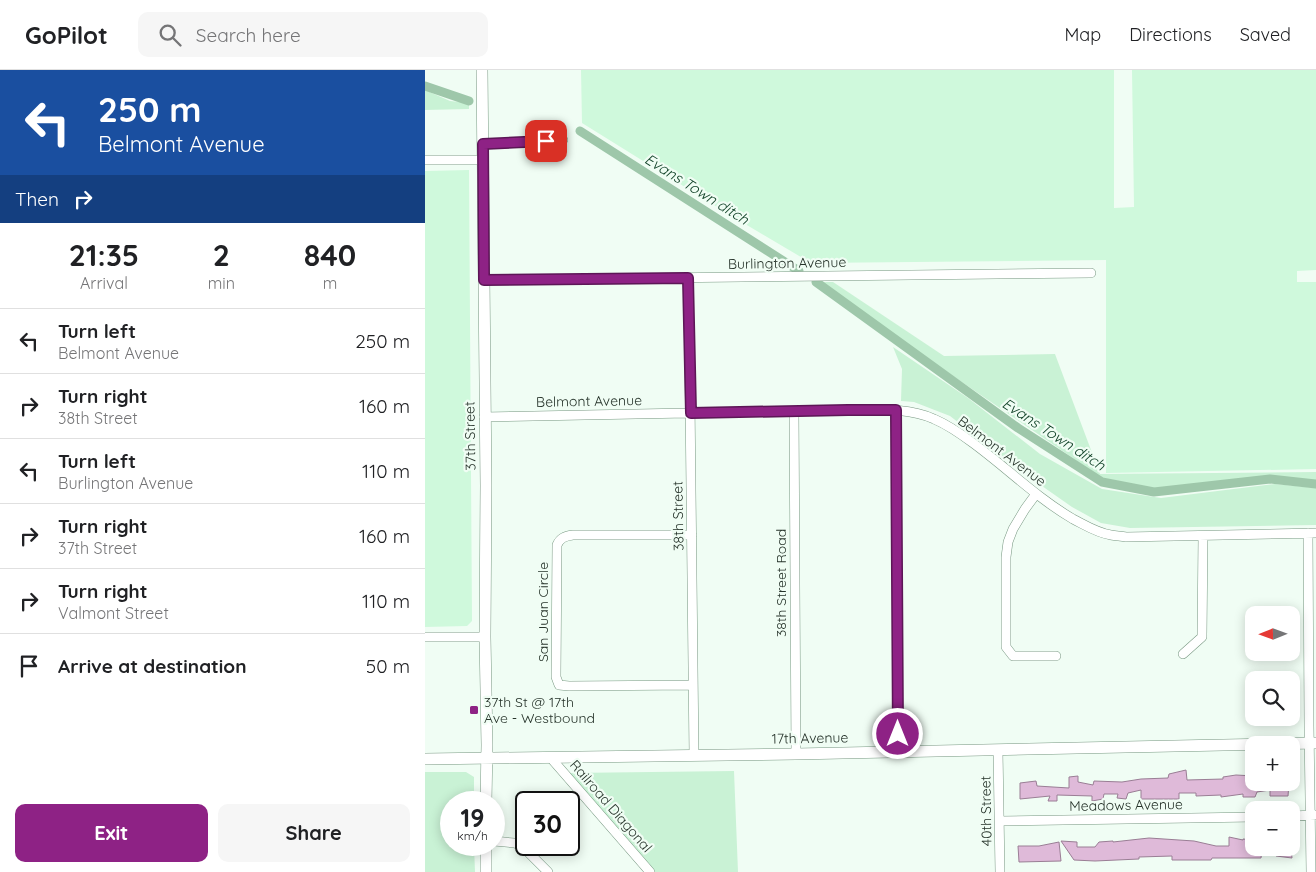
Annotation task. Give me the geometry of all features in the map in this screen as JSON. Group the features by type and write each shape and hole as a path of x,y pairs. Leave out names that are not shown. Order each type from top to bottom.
{"main road":[{"name":"37th Street","path":"482,70 486,791"},
{"name":"17th Avenue","path":"425,759 796,754 1313,743"},
{"path":"486,856 486,872"}],"street":[{"path":"483,144 563,140"},
{"path":"425,160 483,160"},
{"name":"Burlington Avenue","path":"484,280 1091,273"},
{"name":"38th Street","path":"688,278 694,755"},
{"path":"896,410 898,751"},
{"name":"Belmont Avenue","path":"484,417 896,410 920,414 956,430 1036,494 1063,513 1091,529 1111,535 1126,537 1312,533"},
{"name":"38th Street Road","path":"794,411 796,754"},
{"path":"1036,494 1013,529 1008,542 1006,557 1006,647 1013,656 1056,656"},
{"path":"1311,872 1313,815 1312,533"},
{"name":"San Juan Circle","path":"692,535 573,535 559,540 557,545 556,677 559,685 569,686 693,685"},
{"path":"1183,654 1202,637 1203,536"},
{"path":"425,637 485,637"},
{"name":"40th Street","path":"998,750 1000,872"},
{"name":"Railroad Diagonal","path":"551,757 650,872"},
{"path":"1300,816 1313,815"},
{"name":"Meadows Avenue","path":"1000,821 1245,816"},
{"path":"505,842 521,845 547,872"}],"shaded area":[{"path":"581,70 1114,70 1114,208 1134,207 1132,70 1316,70 1316,270 1297,271 1297,282 1316,282 1316,469 1106,473 1106,260 811,263 582,123"},
{"path":"425,90 450,101 469,103 469,109 425,110"},
{"path":"469,170 472,621 467,626 425,627 425,171"},
{"path":"820,282 833,282 944,356 1055,354 1100,474 1316,472 1316,481 1269,477 1155,490 1102,478"},
{"path":"893,347 968,398 1040,454 1102,489 1161,498 1275,484 1316,488 1316,525 1130,528 1101,523 1072,507 1032,479 950,416 914,402 901,401 902,369"},
{"path":"734,771 738,872 655,872 569,773"},
{"path":"425,772 466,772 474,777 474,791 440,791 440,856 474,856 475,872 425,872"}],"building":[{"path":"1186,770 1187,780 1223,779 1223,777 1245,776 1245,791 1264,791 1257,792 1255,797 1243,797 1243,794 1221,797 1221,795 1196,796 1196,793 1179,793 1179,799 1141,799 1141,790 1128,793 1126,799 1117,798 1118,794 1104,794 1103,799 1092,801 1092,796 1057,795 1057,801 1048,801 1050,796 1020,799 1020,783 1036,781 1037,786 1069,788 1069,777 1078,776 1078,782 1093,785 1094,781 1122,782 1168,778 1169,774"},
{"path":"1270,791 1288,791 1288,796 1270,796"},
{"path":"1229,837 1245,839 1245,856 1261,856 1261,858 1172,860 1172,856 1095,861 1074,860 1061,841 1077,842 1077,847 1095,847 1099,842 1149,838 1229,846"},
{"path":"1059,842 1061,861 1019,862 1018,846 1039,846"},
{"path":"1276,856 1292,856 1292,858"}],"waterway":[{"name":"Evans Town ditch","path":"425,86 469,101"},
{"name":"Evans Town ditch","path":"580,131 799,271"},
{"name":"Evans Town ditch","path":"816,282 1018,428 1102,482 1154,492 1270,479 1316,484"}],"place":[{"name":"37th St @ 17th Ave - Westbound","path":"474,710"}],"route":[{"path":"546,141 483,144 484,280 688,278 691,413 896,410 898,734"}]}
